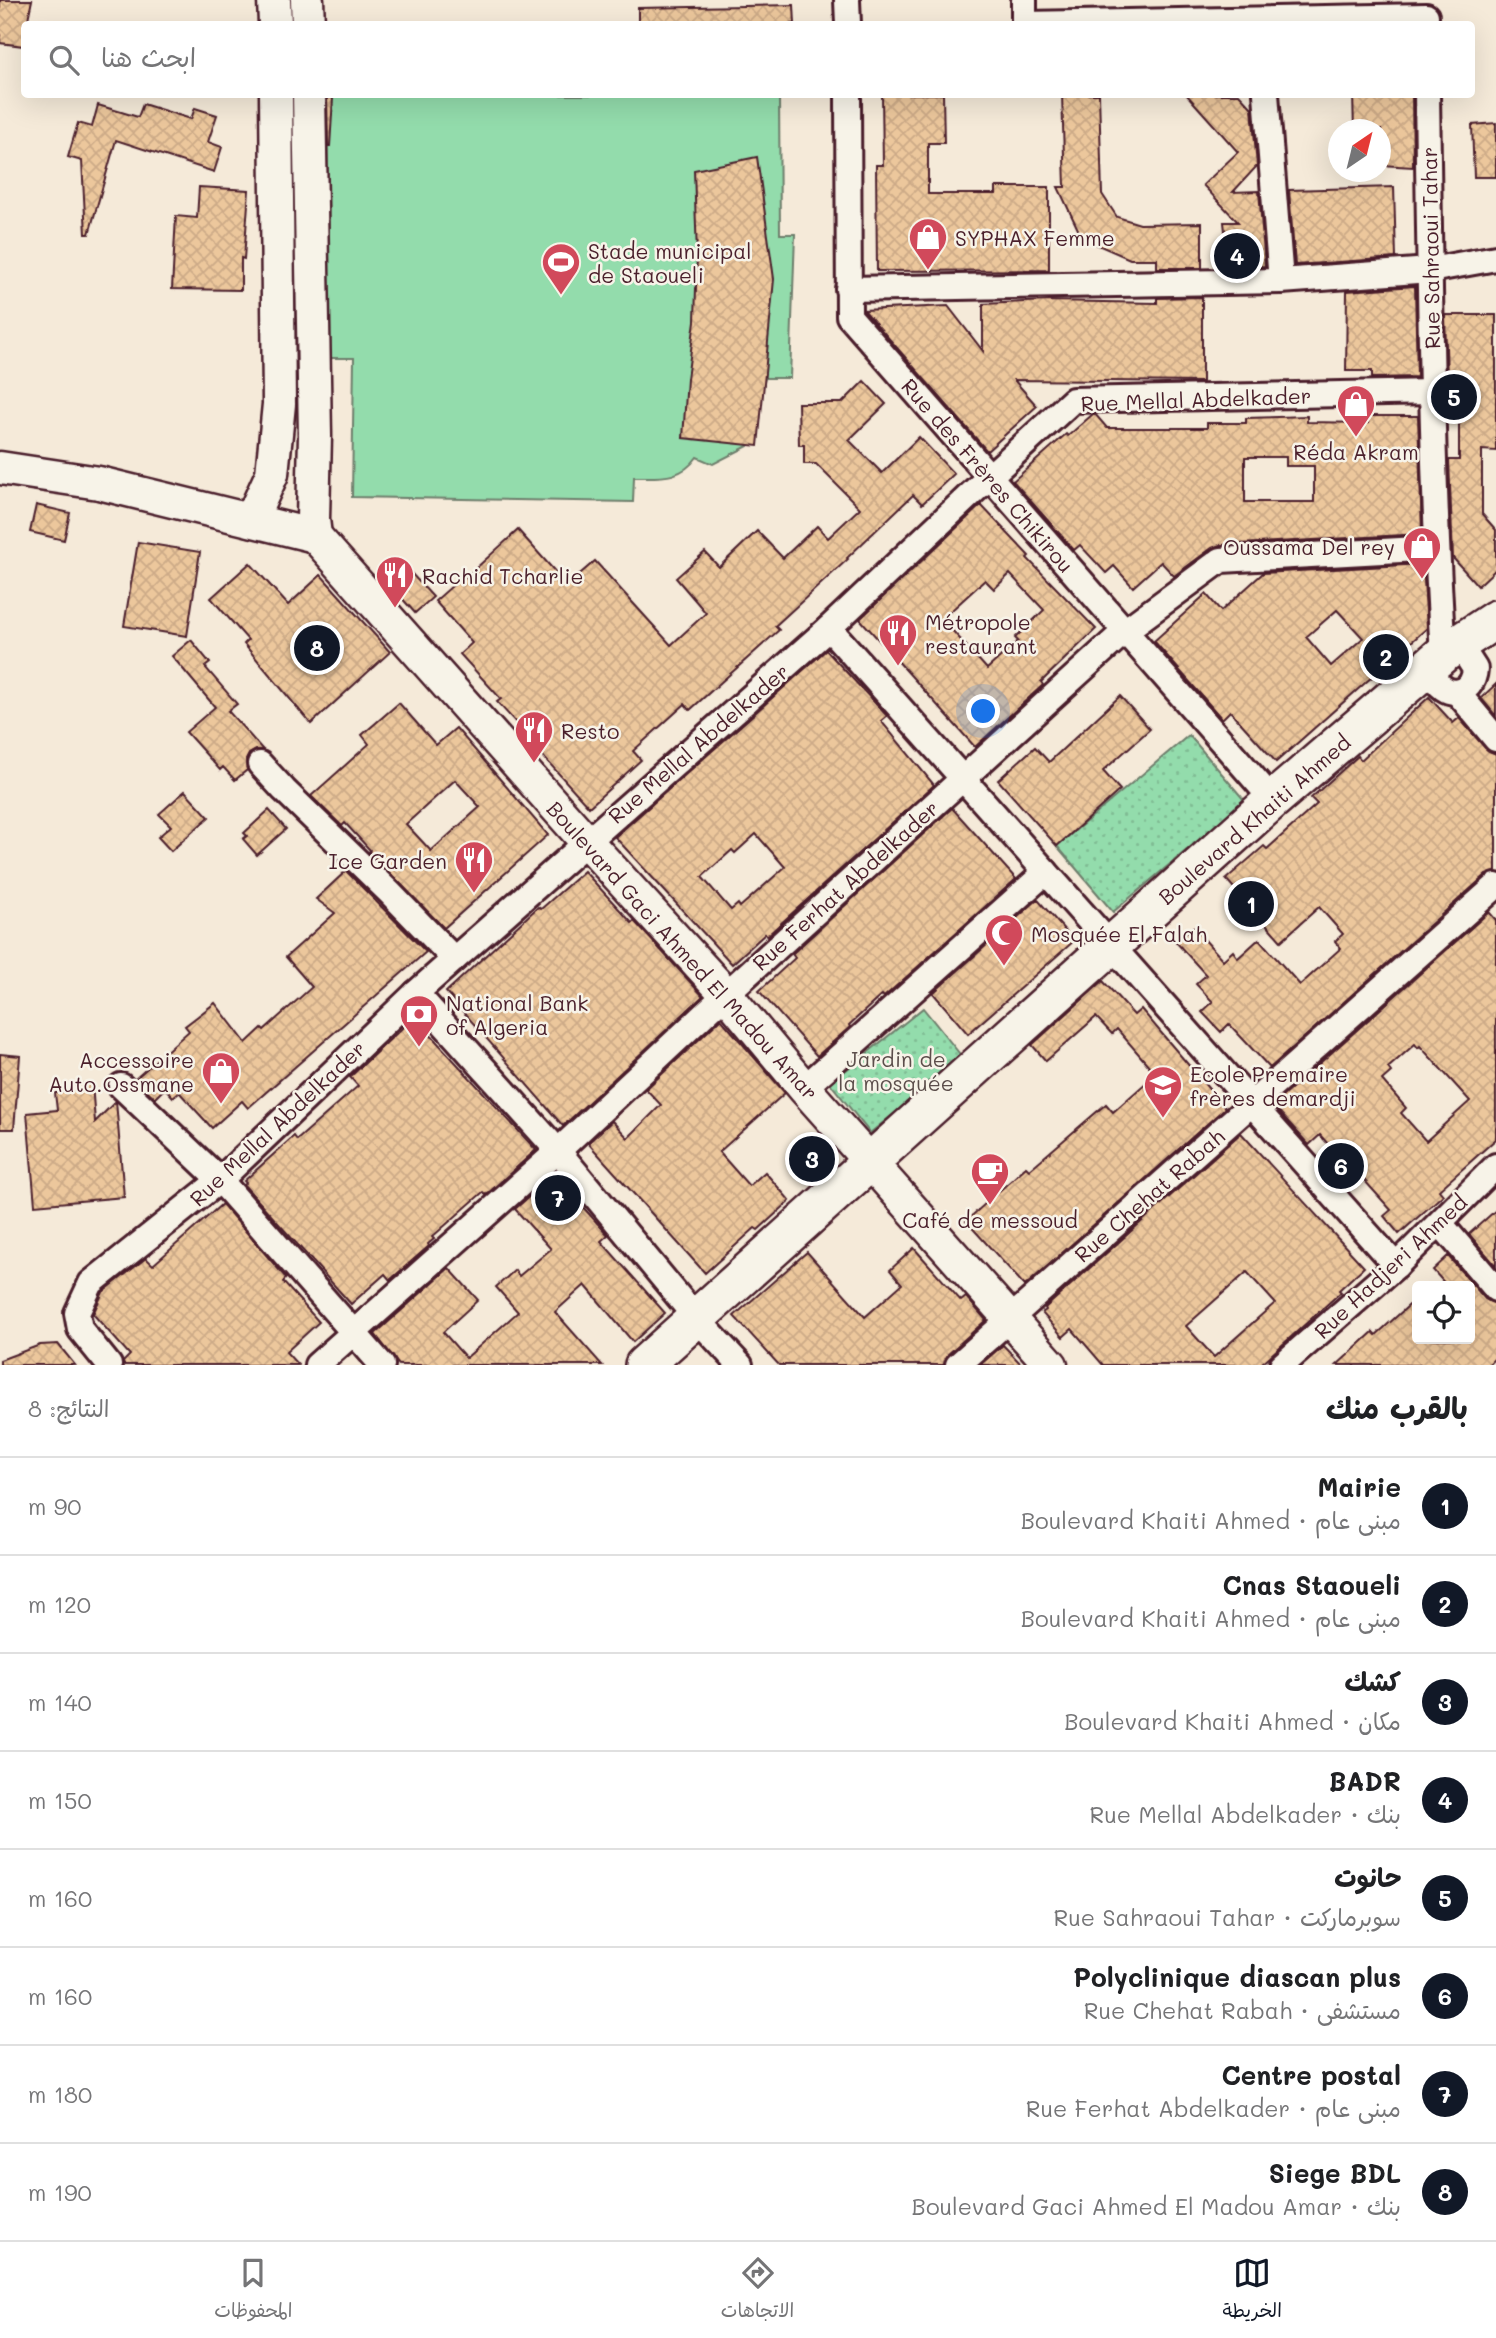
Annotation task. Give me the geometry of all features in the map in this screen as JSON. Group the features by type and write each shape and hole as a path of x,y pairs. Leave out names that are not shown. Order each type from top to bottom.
{"highway":[{"name":"Boulevard Khaiti Ahmed","path":"643,1365 1273,800 1445,653 1496,619"}],"main road":[{"path":"274,0 275,21"},
{"path":"307,0 307,21"},
{"path":"251,520 272,474 279,404 276,98"},
{"path":"0,468 99,483 315,536 309,98"},
{"name":"Boulevard Gaci Ahmed El Madou Amar","path":"315,536 586,841 726,993 804,1087 1051,1365"}],"street":[{"path":"847,0 848,21"},
{"path":"1024,0 1025,21"},
{"path":"1297,21 1426,14"},
{"name":"Rue des Frères Chikirou","path":"848,98 849,316 1273,800"},
{"path":"1266,98 1281,281"},
{"name":"Rue Sahraoui Tahar","path":"1427,98 1436,548 1445,653"},
{"path":"848,289 1281,281 1430,270 1496,258"},
{"name":"Rue Mellal Abdelkader","path":"109,1365 80,1329 77,1313 91,1283 220,1180 416,993 829,628 1073,400 1432,392"},
{"name":"Rue Ferhat Abdelkader","path":"317,1365 558,1151 726,993 1126,630 1221,560 1436,548"},
{"path":"829,628 1396,1266"},
{"path":"1445,653 1466,655 1475,669 1470,684 1457,692 1449,692 1436,682 1433,674 1445,653"},
{"path":"1457,692 1496,739"},
{"path":"260,764 454,959"},
{"path":"804,1087 1046,872"},
{"name":"Rue Chehat Rabah","path":"958,1365 1496,886"},
{"path":"416,993 558,1151 697,1319 740,1365"},
{"path":"121,1086 220,1180 382,1365"},
{"name":"Rue Hadjeri Ahmed","path":"1282,1365 1396,1266 1496,1166"},
{"path":"1440,1223 1496,1289"}],"green space":[{"name":"Stade municipal de Staoueli","path":"327,98 779,98 780,234 795,234 790,378 765,378 748,446 713,464 697,457 684,470 669,476 634,477 633,502 352,497 354,358 330,358"},
{"path":"1189,735 1245,801 1113,912 1057,846"},
{"name":"Jardin de la mosquée","path":"923,1008 963,1058 870,1133 830,1083"}],"building":[{"path":"0,0 32,0 28,21 21,21 21,46 0,43"},
{"path":"794,5 795,21 638,21 638,8"},
{"path":"327,98 333,98 330,146"},
{"path":"882,98 943,98 944,143 928,143 928,194 996,194 996,187 1049,187 1049,270 877,271 876,165 883,165"},
{"path":"1062,98 1099,98 1102,194 1117,217 1140,224 1202,223 1202,268 1157,268 1157,259 1130,259 1082,238 1058,187 1065,187"},
{"path":"1190,98 1243,98 1252,108 1257,166 1233,192 1259,191 1265,266 1248,267 1248,257 1228,258 1224,222 1238,222 1203,185 1238,152"},
{"path":"1353,98 1412,98 1413,167 1391,166 1391,119 1354,119"},
{"path":"143,104 191,119 195,108 217,115 208,142 222,147 214,172 116,140 89,234 86,234 82,161 68,157 78,123 92,127 98,105 138,117"},
{"path":"1496,123 1496,177 1474,177 1472,125"},
{"path":"757,157 774,279 758,446 683,438 695,321 697,255 694,170"},
{"path":"199,187 249,190 244,259 241,258 241,290 172,289 176,216 197,218"},
{"path":"1394,187 1396,258 1295,265 1289,190"},
{"path":"1415,286 1417,377 1372,378 1372,371 1346,371 1347,291"},
{"path":"1202,297 1202,382 1014,380 1037,406 987,451 864,310 948,306 983,351 983,304 1049,301 1157,303 1157,298"},
{"path":"1445,315 1496,315 1496,451 1482,450 1482,514 1496,530 1496,569 1478,586 1453,558 1449,460 1459,460 1459,404 1451,404 1451,379 1447,379"},
{"path":"864,381 886,404 849,440 882,473 919,437 954,474 922,504 913,495 775,626 779,630 690,710 685,704 633,751 641,760 589,807 497,702 501,699 460,654 472,643 435,601 461,578 463,580 518,530 567,585 595,561 671,645 706,613 676,578 705,552 719,567 757,531 783,558 817,526 828,538 860,508 816,464 804,464 804,445 799,445 798,403 842,403"},
{"path":"1093,414 1107,428 1207,428 1207,423 1246,423 1246,418 1307,416 1307,422 1368,423 1368,416 1418,416 1422,534 1220,545 1174,576 1161,562 1133,587 1114,566 1106,573 1080,545 1074,550 1013,481 1066,434 1068,436","holes":["1245,457 1286,457 1286,466 1314,466 1314,502 1245,502"]},
{"path":"36,505 70,513 64,540 30,532"},
{"path":"981,505 1029,556 1027,558 1096,629 1041,682 1043,685 975,747 860,619","holes":["1010,574 1044,610 1015,638 1018,641 987,669 942,619 985,580 994,589"]},
{"path":"138,542 200,552 187,636 124,626"},
{"path":"250,563 288,605 321,575 390,652 311,724 244,644 248,640 211,598"},
{"path":"1423,564 1427,628 1276,762 1230,711 1222,719 1154,641 1206,594 1221,611 1263,573","holes":["1337,610 1363,638 1331,666 1306,637"]},
{"path":"410,572 433,597 415,613 392,587"},
{"path":"191,640 210,663 205,667 237,704 228,711 263,750 249,754 246,760 247,770 235,780 223,767 220,770 186,732 215,707 172,656"},
{"path":"826,650 887,716 881,721 934,785 768,935 765,934 732,964 615,837","holes":["756,834 785,867 740,907 738,904 731,910 702,877 732,850 735,853"]},
{"path":"1496,684 1496,716 1481,698"},
{"path":"1120,696 1150,729 1103,771 1120,790 1057,846 998,780 1035,747 1049,762"},
{"path":"1429,697 1453,723 1459,718 1485,748 1496,754 1496,872 1486,875 1270,1068 1229,1024 1221,1032 1202,1012 1213,1002 1196,984 1206,975 1176,942 1193,927 1223,960 1233,951 1238,958 1259,939 1300,985 1341,948 1335,941 1343,934 1319,907 1281,941 1226,879 1264,846 1267,849 1317,804 1311,798 1358,756 1361,760"},
{"path":"399,703 436,745 456,728 548,835 444,928 369,852 345,823 342,826 311,796 369,744 362,735","holes":["455,780 480,807 431,851 406,824"]},
{"path":"185,791 209,817 171,851 158,837 171,826 159,814"},
{"path":"952,808 1016,879 884,997 882,995 817,1056 759,991 795,958 792,954"},
{"path":"269,810 286,829 257,855 243,839 247,836 244,833"},
{"path":"346,871 426,952 248,1108 242,1101 212,1128 179,1092 173,1097 165,1088 155,1098 135,1079 189,1031 185,1026 215,1003 246,1043 312,987 286,957 335,913 316,899"},
{"path":"584,871 703,996 563,1126 446,992 538,907 541,909"},
{"name":"Mosquée El Falah","path":"1039,901 1074,941 968,1034 933,993"},
{"path":"1489,912 1496,920 1496,1139 1439,1190 1443,1195 1399,1234 1384,1216 1391,1210 1347,1161 1345,1163 1320,1135 1309,1145 1273,1105","holes":["1415,1044 1418,1048 1420,1046 1470,1101 1426,1141 1401,1113 1406,1108 1382,1080 1391,1072 1388,1068"]},
{"path":"1103,981 1134,1015 1141,1009 1225,1108 1025,1286 966,1221 1026,1167 1029,1170 1106,1104 1113,1112 1156,1074 1117,1029 1112,1034 1096,1017 1046,1061 1032,1045"},
{"path":"414,1017 536,1150 486,1195 483,1192 432,1237 434,1239 429,1246 390,1280 385,1274 351,1304 244,1185 244,1181 294,1136 297,1140 358,1086 350,1077"},
{"path":"721,1019 785,1093 719,1152 749,1186 765,1172 790,1201 705,1273 588,1143 612,1121 628,1138 661,1105 646,1089"},
{"path":"0,1054 20,1056 14,1129 0,1129"},
{"path":"92,1083 95,1122 116,1101 124,1197 35,1205 27,1113 57,1110 55,1093 68,1092 67,1085"},
{"path":"1241,1133 1364,1267 1339,1290 1341,1292 1260,1365 1103,1365 1072,1329 1063,1337 1042,1313","holes":["1247,1272 1275,1303 1214,1357 1186,1326"]},
{"path":"554,1175 608,1235 601,1241 665,1313 633,1342 585,1285 555,1312 602,1365 399,1365 375,1334 449,1268 478,1300 443,1332 466,1358 518,1312 496,1287 515,1270 519,1276 551,1249 515,1209"},
{"path":"222,1204 286,1278 283,1282 319,1322 286,1352 298,1365 124,1365 123,1362 130,1355 93,1314 103,1292 146,1258 153,1265"},
{"path":"1496,1210 1496,1266 1469,1234"},
{"path":"914,1248 961,1301 966,1297 986,1320 948,1354 944,1365 779,1365 734,1316 807,1252 865,1317 902,1284 890,1270"},
{"path":"1448,1256 1470,1281 1443,1281 1433,1270"},
{"path":"1475,1287 1485,1299 1496,1304 1496,1357 1488,1365 1337,1365 1373,1332 1376,1335 1412,1303 1412,1344 1475,1344"},
{"path":"58,1344 75,1365 0,1365 0,1360 40,1345"},
{"path":"1003,1345 1022,1365 980,1365"}],"place":[{"name":"BADR","path":"1237,256"},
{"name":"SYPHAX Femme","path":"928,271"},
{"name":"Stade municipal de Staoueli","path":"561,296"},
{"name":"حانوت","path":"1454,397"},
{"name":"Réda Akram","path":"1356,438"},
{"name":"Oussama Del rey","path":"1422,580"},
{"name":"Rachid Tcharlie","path":"395,609"},
{"name":"Siege BDL","path":"317,648"},
{"name":"Cnas Staoueli","path":"1386,657"},
{"name":"Métropole restaurant","path":"898,667"},
{"name":"Resto","path":"534,764"},
{"name":"Ice Garden","path":"474,894"},
{"name":"Mairie","path":"1251,904"},
{"name":"Mosquée El Falah","path":"1004,967"},
{"name":"National Bank of Algeria","path":"419,1048"},
{"name":"Accessoire Auto.Ossmane","path":"221,1105"},
{"name":"Ecole Premaire frères demardji","path":"1163,1119"},
{"name":"كشك","path":"812,1159"},
{"name":"Polyclinique diascan plus","path":"1341,1166"},
{"name":"Centre postal","path":"558,1198"},
{"name":"Café de messoud","path":"990,1206"}]}
